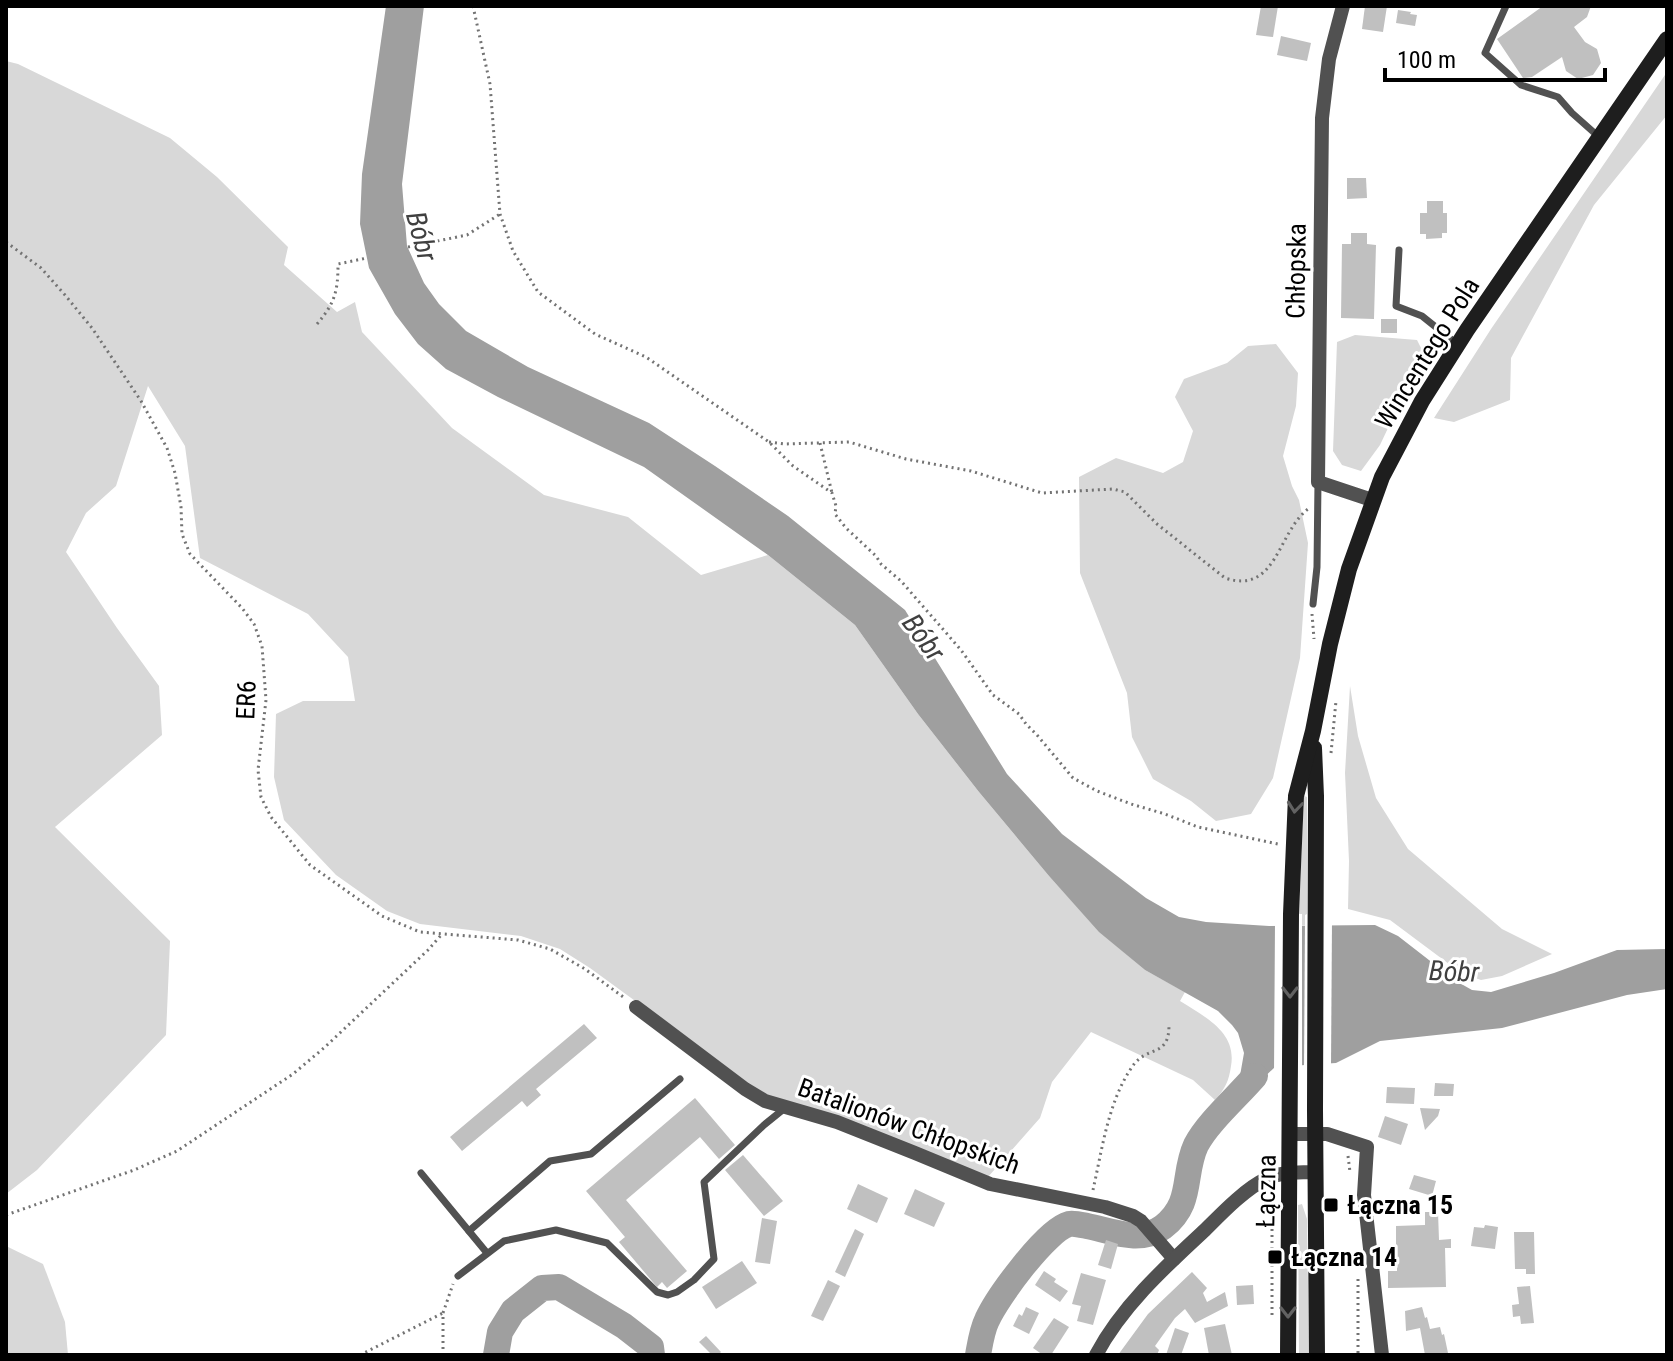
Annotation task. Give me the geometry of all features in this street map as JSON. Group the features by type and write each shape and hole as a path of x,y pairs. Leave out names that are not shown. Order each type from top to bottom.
{"main road":[{"name":"Wincentego Pola","path":"1313,731 1322,678 1353,558 1372,500 1398,443 1457,344 1667,39"},
{"name":"Łączna","path":"1288,1355 1291,914 1296,796 1313,731"},
{"name":"Łączna","path":"1313,731 1316,796 1317,1355"}],"street":[{"name":"Chłopska","path":"1318,482 1322,118 1329,59 1343,6"},
{"path":"1318,482 1372,500"},
{"name":"Batalionów Chłopskich","path":"636,1007 765,1101 837,1122 990,1184 1090,1203 1133,1216 1174,1259"},
{"path":"1290,1134 1327,1134 1367,1147 1364,1195 1382,1355"},
{"path":"1096,1355 1144,1289 1227,1209 1265,1179 1282,1173 1315,1172"}],"lane":[{"path":"1506,6 1485,53 1521,85 1558,97 1599,137"},
{"path":"1399,250 1396,306 1422,316 1457,344"},
{"path":"1313,604 1317,567 1318,482"},
{"path":"469,1231 550,1161 591,1154 680,1079"},
{"path":"458,1276 504,1241 556,1230 607,1243 657,1292 668,1295 677,1292 714,1259 704,1182 787,1107"},
{"path":"421,1173 487,1253"}],"path":[{"path":"473,6 490,84 500,214 513,251 538,292 595,334 646,357 769,442 793,466 832,493"},
{"path":"408,247 467,235 500,214"},
{"name":"ER6","path":"6,242 41,268 65,295 92,328 141,401 171,460 181,507 182,534 190,554 254,624 262,646 266,700 258,770 261,797 271,817 310,865 382,916 420,932 518,940 550,949 585,969 636,1007"},
{"path":"317,324 337,292 338,264 367,258"},
{"path":"769,442 849,442 906,459 971,471 1042,493 1113,489 1125,492 1157,524 1225,578 1237,582 1262,575 1299,516 1317,502"},
{"path":"820,443 836,506 835,514 901,581 961,650 993,695 1019,714 1073,778 1097,791 1198,827 1278,844"},
{"path":"1313,604 1311,621 1317,640"},
{"path":"1330,763 1336,696"},
{"path":"6,1215 134,1170 177,1151 204,1134 293,1074 442,934"},
{"path":"1090,1203 1114,1103 1136,1060 1165,1046 1169,1038 1169,1025"},
{"path":"443,1355 443,1313 458,1276"},
{"path":"360,1355 443,1313"}],"shaded area":[{"path":"386,6 424,6 402,184 407,246 424,283 439,304 466,331 528,367 649,423 715,466 788,516 905,610 1007,774 1062,834 1146,898 1179,917 1269,926 1375,925 1398,936 1456,981 1472,990 1491,992 1617,950 1667,949 1667,989 1627,995 1502,1028 1380,1041 1336,1063 1275,1067 1237,1103 1231,1098 1238,1087 1244,1053 1232,1025 1218,1011 1145,970 1099,932 979,792 918,714 855,625 768,555 644,467 446,369 418,344 395,314 369,268 360,224 362,174"},
{"path":"6,61 170,138 217,177 288,247 284,265 337,312 355,302 362,332 452,428 544,495 628,517 701,575 768,555 855,625 918,714 1049,876 1100,932 1145,970 1185,992 1180,1001 1209,1020 1224,1035 1232,1054 1231,1066 1228,1080 1215,1100 1193,1080 1091,1032 1052,1082 1040,1118 988,1177 760,1092 560,949 521,936 420,924 387,911 336,875 284,820 274,777 276,714 303,701 355,701 348,657 308,614 200,558 185,446 148,386 116,486 86,513 66,552 159,686 162,735 55,827 170,941 166,1035 37,1170 6,1194"},
{"path":"1667,72 1667,115 1594,205 1511,358 1510,400 1454,422 1434,418 1491,329"},
{"path":"1355,335 1417,340 1426,358 1405,392 1380,445 1361,471 1342,465 1333,451 1337,342"},
{"path":"1276,344 1298,373 1296,406 1283,456 1299,500 1308,543 1300,658 1273,778 1251,814 1216,821 1191,801 1153,779 1132,737 1127,693 1080,573 1079,477 1116,458 1163,473 1183,462 1193,431 1175,397 1184,379 1227,363 1248,346"},
{"path":"1350,686 1358,736 1376,798 1408,849 1502,929 1552,954 1502,976 1481,980 1461,973 1390,920 1348,909 1345,773"},
{"path":"1304,796 1307,797 1307,914 1305,925 1302,925 1302,914 1299,914"},
{"path":"1302,1204 1307,1219 1309,1355 1299,1355 1298,1205"},
{"path":"6,1246 43,1264 65,1322 68,1355 6,1355"}],"pier":[{"path":"1332,921 1331,1067 1304,1068 1305,922"},
{"path":"1275,922 1302,922 1302,1068 1274,1073"}],"building":[{"path":"1261,6 1278,6 1273,37 1256,35"},
{"path":"1365,6 1387,6 1383,32 1362,29"},
{"path":"1543,6 1591,6 1587,17 1574,27 1585,42 1597,49 1601,63 1593,75 1578,79 1566,71 1562,57 1532,77 1523,78 1497,39"},
{"path":"1398,10 1417,15 1415,26 1396,23"},
{"path":"1281,36 1311,43 1307,61 1277,55"},
{"path":"1347,178 1366,178 1367,198 1347,199"},
{"path":"1427,201 1443,201 1443,213 1447,213 1447,233 1442,233 1442,238 1426,239 1426,234 1420,234 1420,213 1427,213"},
{"path":"1351,233 1367,233 1367,244 1376,245 1374,319 1341,318 1342,244 1351,244"},
{"path":"1381,319 1397,319 1397,333 1381,333"},
{"path":"584,1024 597,1038 536,1089 541,1095 527,1107 522,1101 462,1151 450,1137"},
{"path":"1435,1083 1454,1084 1453,1096 1434,1096"},
{"path":"1387,1087 1415,1088 1414,1104 1386,1103"},
{"path":"695,1098 735,1145 719,1159 700,1137 626,1200 687,1271 667,1288 662,1282 657,1287 619,1242 625,1237 586,1191"},
{"path":"1420,1108 1440,1109 1438,1116 1425,1130"},
{"path":"1385,1116 1408,1124 1401,1145 1378,1137"},
{"path":"743,1155 783,1201 764,1216 725,1170"},
{"path":"1414,1175 1436,1181 1432,1196 1409,1189"},
{"path":"858,1184 888,1198 877,1223 847,1209"},
{"path":"915,1189 945,1203 934,1227 904,1214"},
{"path":"1425,1212 1438,1212 1439,1240 1451,1239 1451,1248 1445,1248 1446,1287 1388,1288 1388,1271 1397,1271 1397,1261 1387,1261 1387,1248 1396,1248 1396,1226 1425,1225"},
{"path":"762,1218 777,1221 770,1264 755,1262"},
{"path":"1485,1225 1498,1227 1495,1249 1471,1246 1474,1227 1484,1228"},
{"path":"855,1229 864,1234 845,1277 835,1272"},
{"path":"1514,1232 1534,1232 1535,1274 1526,1274 1526,1269 1515,1269"},
{"path":"1106,1240 1118,1244 1111,1269 1098,1265"},
{"path":"742,1261 757,1283 716,1309 702,1287"},
{"path":"1044,1271 1068,1291 1060,1302 1035,1285"},
{"path":"1192,1272 1207,1288 1203,1293 1207,1302 1225,1292 1228,1306 1195,1323 1185,1309 1155,1346 1159,1350 1157,1355 1118,1355 1148,1314"},
{"path":"1081,1273 1106,1280 1093,1325 1077,1321 1081,1306 1072,1304"},
{"path":"828,1280 840,1286 823,1321 811,1316"},
{"path":"1253,1285 1254,1304 1237,1305 1236,1286"},
{"path":"1530,1286 1534,1323 1521,1324 1520,1316 1513,1317 1512,1305 1519,1304 1517,1287"},
{"path":"1026,1307 1039,1313 1029,1334 1013,1326"},
{"path":"1422,1307 1430,1329 1440,1327 1444,1334 1448,1353 1425,1355 1420,1328 1406,1331 1405,1311"},
{"path":"1054,1318 1069,1327 1051,1355 1043,1355 1033,1348"},
{"path":"1225,1324 1232,1355 1209,1355 1204,1328"},
{"path":"1175,1328 1189,1333 1181,1355 1166,1355"},
{"path":"706,1336 721,1352 718,1355 712,1355 699,1342"}],"waterway":[{"path":"978,1355 985,1324 992,1310 1023,1266 1059,1229 1073,1224 1126,1235 1145,1235 1163,1227 1173,1218 1183,1198 1192,1156 1201,1136 1255,1076"},
{"path":"496,1355 500,1332 513,1311 542,1288 559,1287 624,1326 651,1347 652,1355"}],"place":[{"name":"Łączna 15","path":"1331,1205"},
{"name":"Łączna 14","path":"1275,1257"}],"water label":[{"name":"Bóbr","path":"422,236"},
{"name":"Bóbr","path":"924,637"},
{"name":"Bóbr","path":"1454,971"}]}
